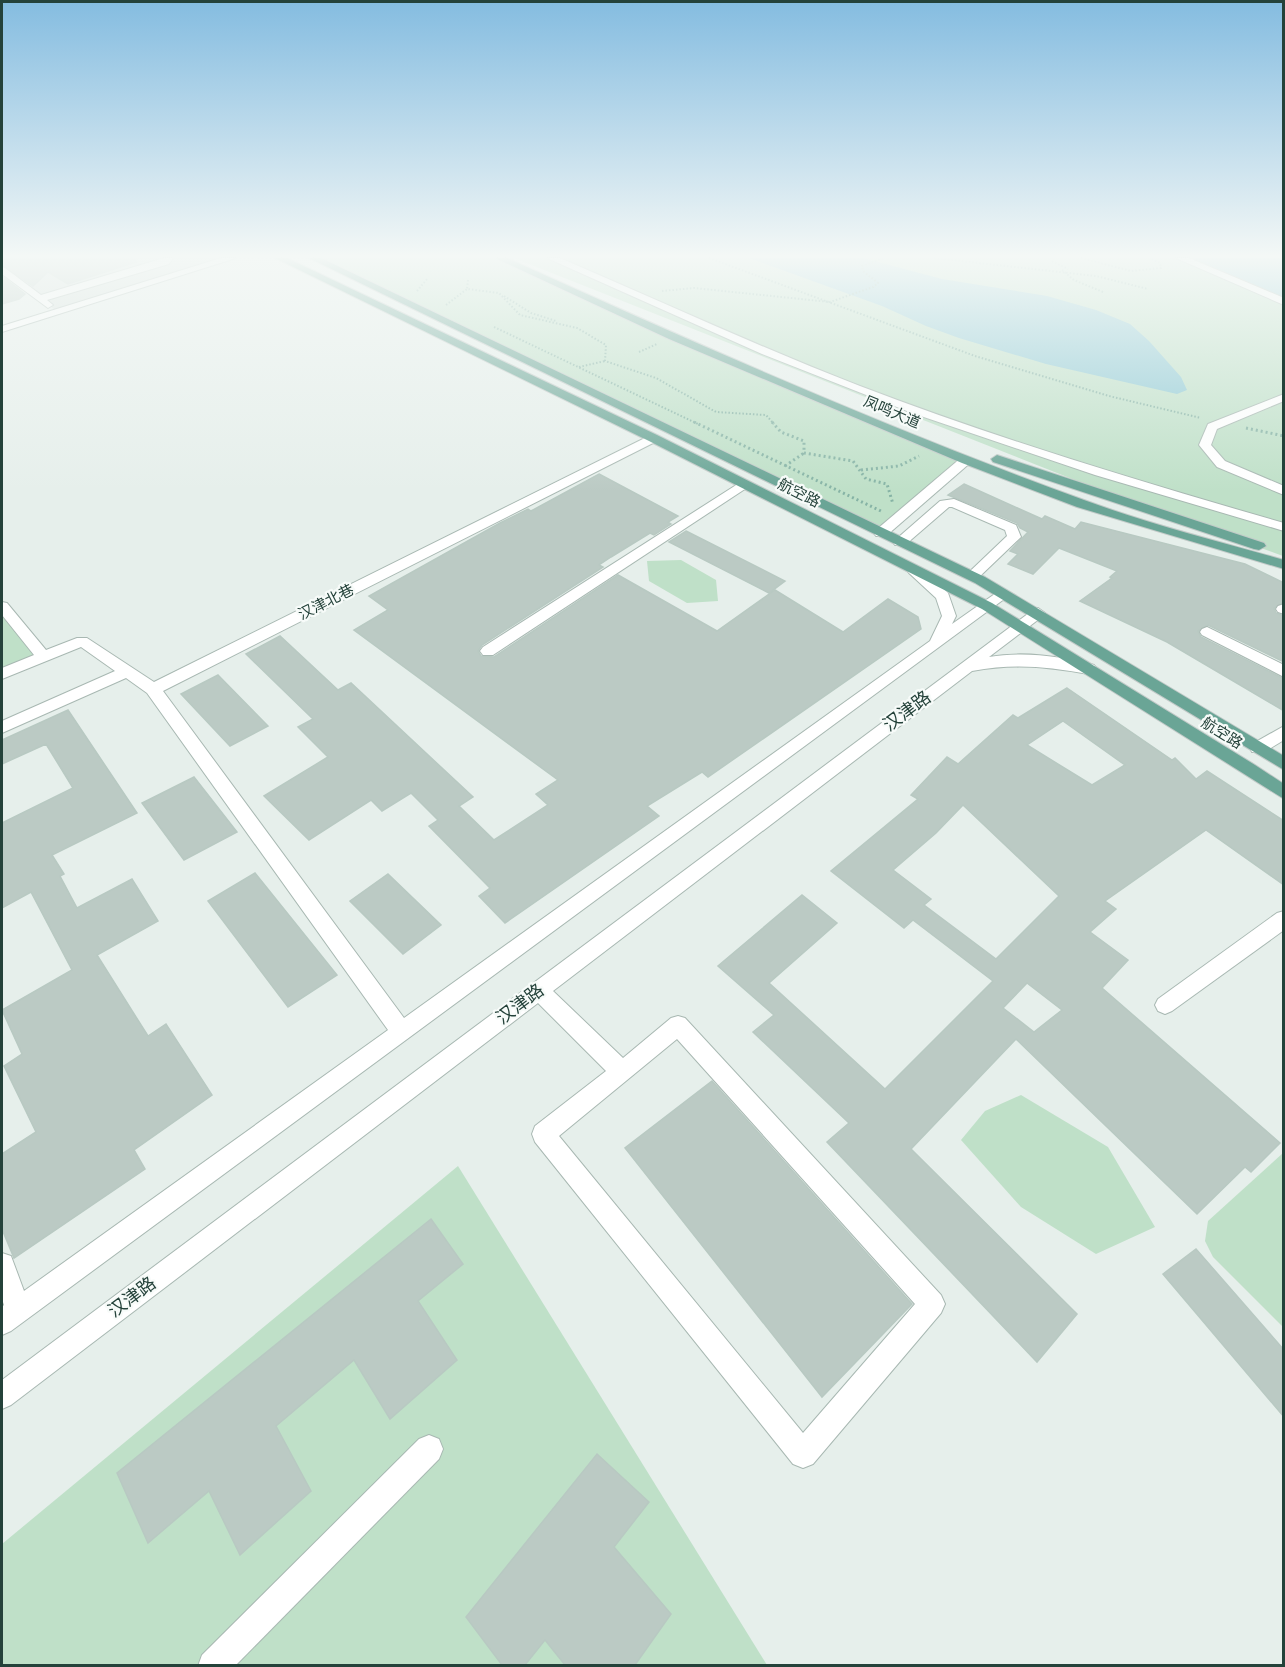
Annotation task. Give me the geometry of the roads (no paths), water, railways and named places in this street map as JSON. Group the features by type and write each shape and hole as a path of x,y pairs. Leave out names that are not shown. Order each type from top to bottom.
{"main road":[{"name":"航空路","path":"441,336 653,438 987,606 1284,794"},
{"name":"航空路","path":"476,336 972,576 1038,613 1284,764"},
{"name":"凤鸣大道","path":"671,336 966,460 1082,504 1284,565"},
{"name":"凤鸣大道","path":"690,336 962,446 1088,491 1284,553"}],"street":[{"path":"731,336 916,410 1164,494 1284,527"},
{"path":"1284,397 1212,427 1206,445 1221,464 1284,491"},
{"name":"汉津北巷","path":"153,689 653,438"},
{"path":"881,533 966,460"},
{"path":"488,651 744,484"},
{"path":"900,542 945,504 954,503 1011,528 1014,537 972,576"},
{"path":"914,570 943,596 949,616 936,643"},
{"name":"汉津路","path":"10,1316 1004,594"},
{"path":"2,606 44,657"},
{"name":"汉津路","path":"2,1396 1038,613"},
{"path":"1207,632 1284,672"},
{"path":"2,675 82,641 153,689 401,1031"},
{"path":"965,667 1003,660 1037,661 1089,669"},
{"path":"2,727 127,672"},
{"path":"1258,748 1284,732"},
{"path":"1165,1005 1284,919"},
{"path":"538,990 622,1072"},
{"path":"678,1025 932,1304 803,1454 543,1134 622,1072 678,1025"},
{"path":"2,1265 10,1316"},
{"path":"213,1665 429,1449"}],"water":[{"path":"953,336 1143,336 1181,377 1187,390 1177,394 1046,364"}]}
